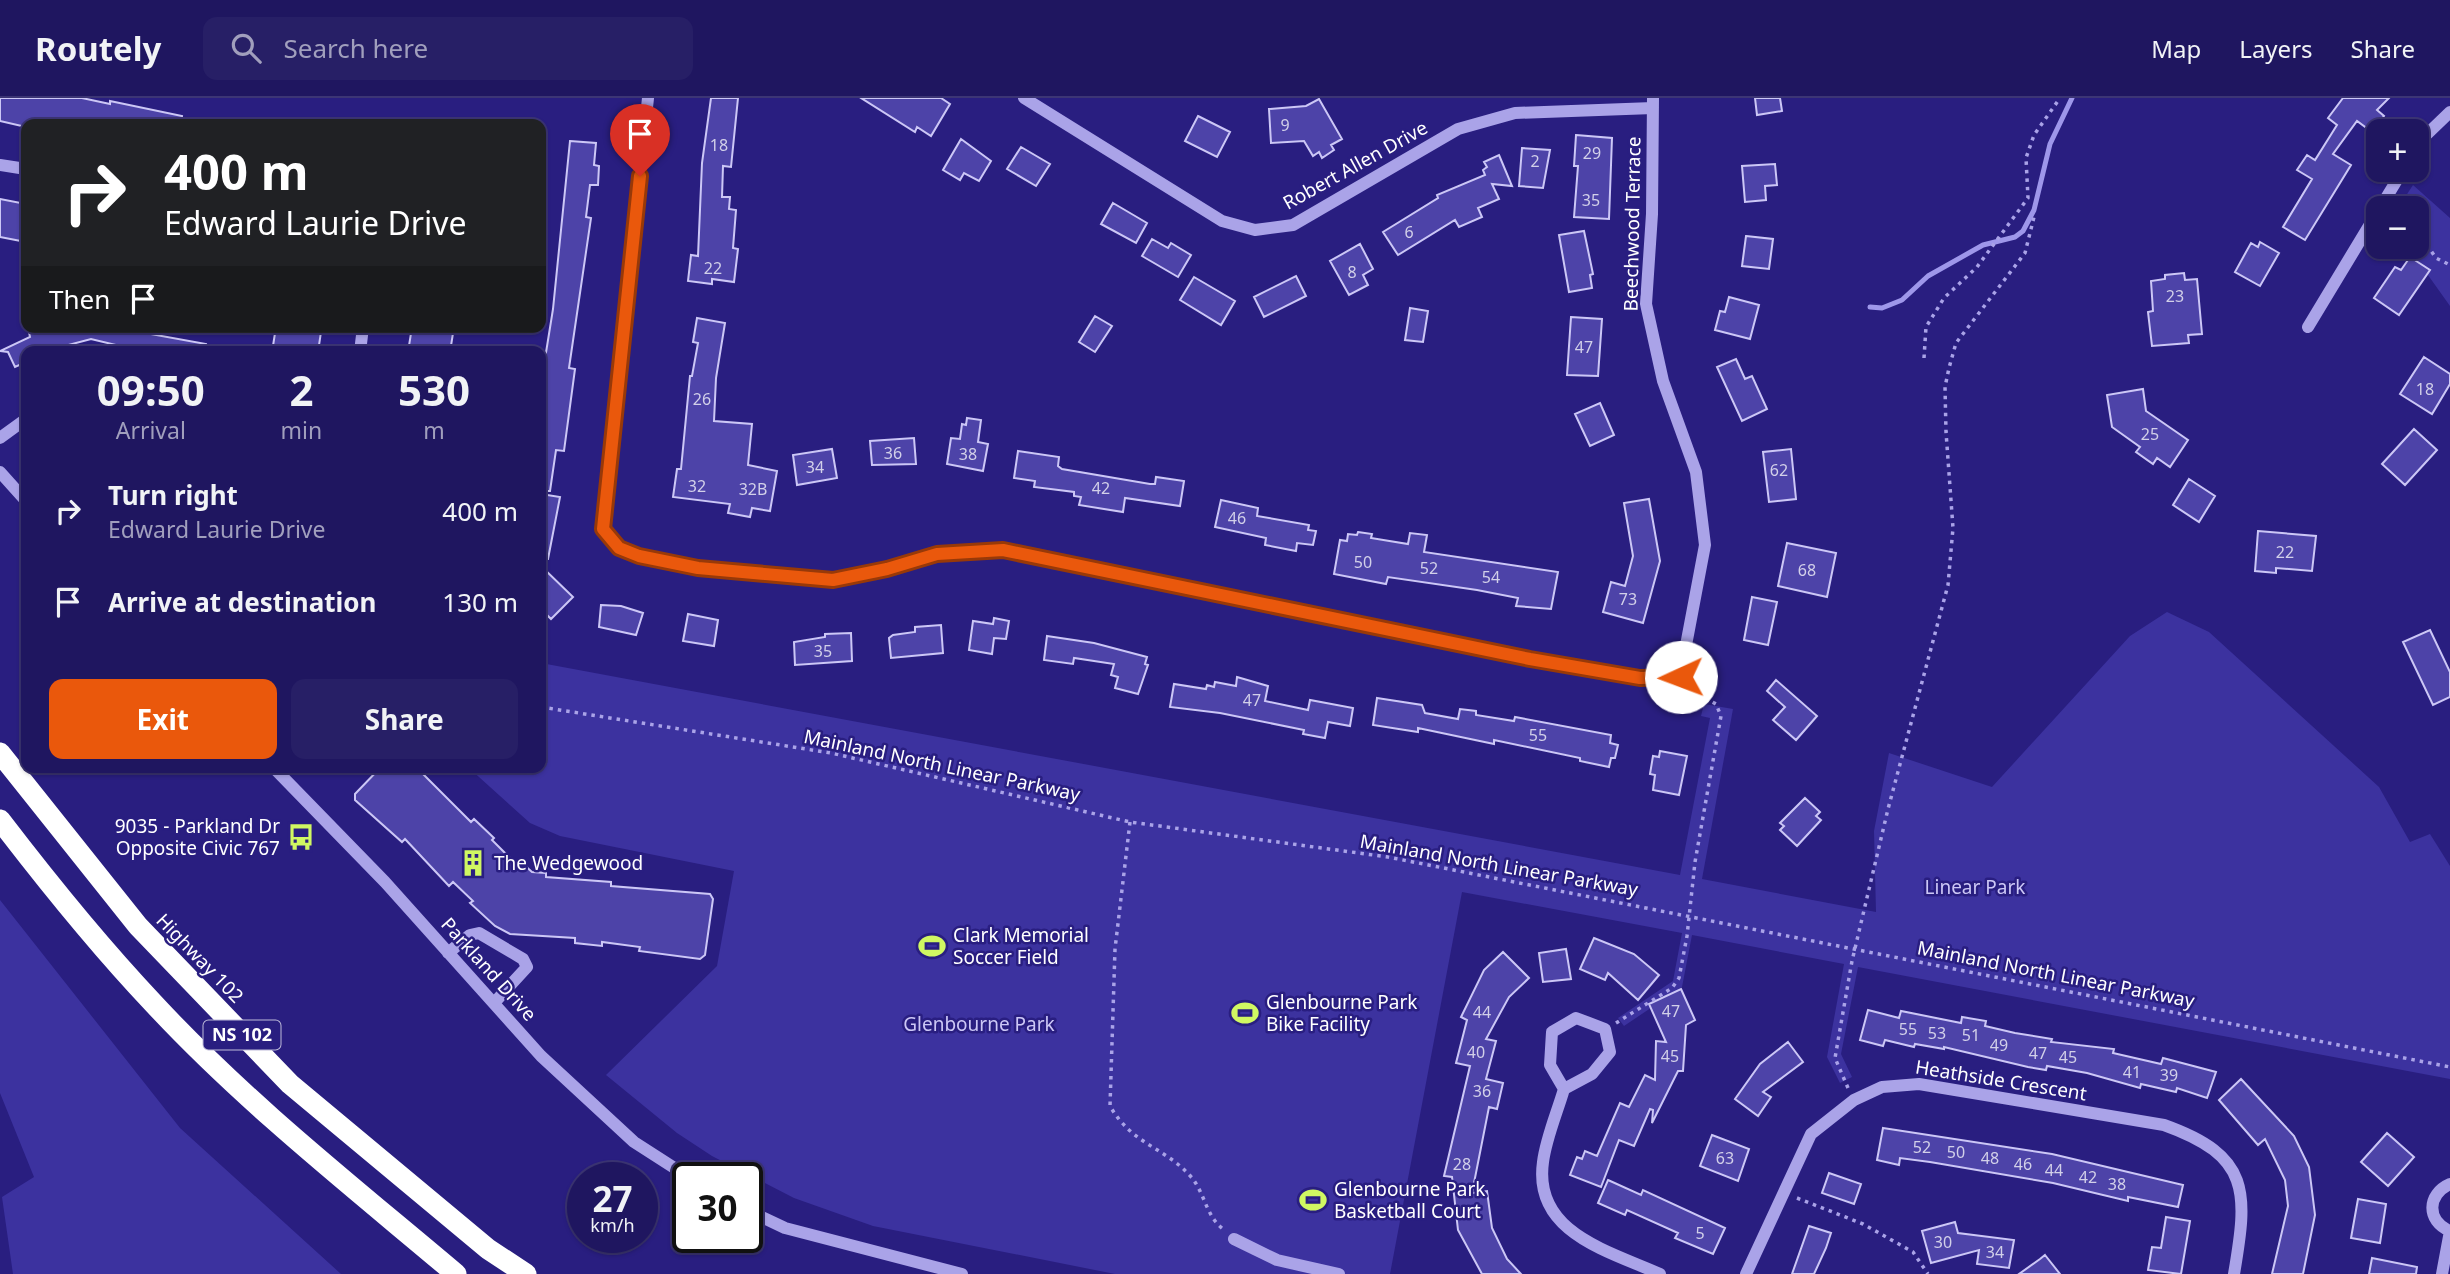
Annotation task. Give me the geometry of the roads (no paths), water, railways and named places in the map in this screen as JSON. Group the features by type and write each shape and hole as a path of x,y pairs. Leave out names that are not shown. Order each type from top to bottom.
{"highway":[{"name":"Highway 102","path":"0,753 138,926 290,1084 488,1249 526,1274"},
{"name":"NS 102","path":"0,821 55,892 155,1005 265,1112 456,1274"}],"street":[{"name":"Beechwood Terrace","path":"648,98 603,529 619,548 639,556 698,568 833,580 887,569 937,554 1003,550 1530,659 1640,678 1681,677 1705,545 1696,472 1662,381 1646,304 1653,103"},
{"name":"Robert Allen Drive","path":"1024,98 1222,221 1255,230 1293,225 1458,130 1515,113 1653,103"},
{"path":"2429,132 2450,111"},
{"path":"0,165 21,168"},
{"path":"2308,327 2366,231"},
{"path":"0,438 21,423"},
{"path":"0,472 21,495"},
{"name":"Parkland Drive","path":"279,773 541,1056 634,1142 672,1166"},
{"path":"448,953 470,935 479,933 523,959 527,967 522,976 494,1003"},
{"path":"1564,1089 1550,1065 1552,1032 1576,1017 1605,1029 1610,1052 1592,1074 1564,1089 1543,1161 1542,1189 1553,1213 1574,1235 1660,1274"},
{"name":"Heathside Crescent","path":"1746,1274 1811,1134 1854,1100 1882,1087 1919,1084 2164,1125 2190,1134 2214,1148 2234,1171 2242,1197 2242,1228 2234,1274"},
{"path":"2442,1274 2450,1231 2437,1223 2431,1207 2437,1192 2450,1184"},
{"path":"763,1218 785,1228 962,1274"},
{"path":"1234,1239 1278,1260 1339,1274"}],"waterway":[{"path":"1870,307 1882,308 1902,300 1928,276 1983,245 2015,237 2023,231 2034,210 2050,144 2072,98"}],"place":[{"name":"9035 - Parkland Dr Opposite Civic 767","path":"301,837"},
{"name":"The Wedgewood","path":"473,863"},
{"name":"Clark Memorial Soccer Field","path":"932,946"},
{"name":"Glenbourne Park Bike Facility","path":"1245,1013"},
{"name":"Glenbourne Park Basketball Court","path":"1313,1200"}],"park label":[{"name":"Linear Park","path":"1975,887"},
{"name":"Glenbourne Park","path":"979,1024"}]}
